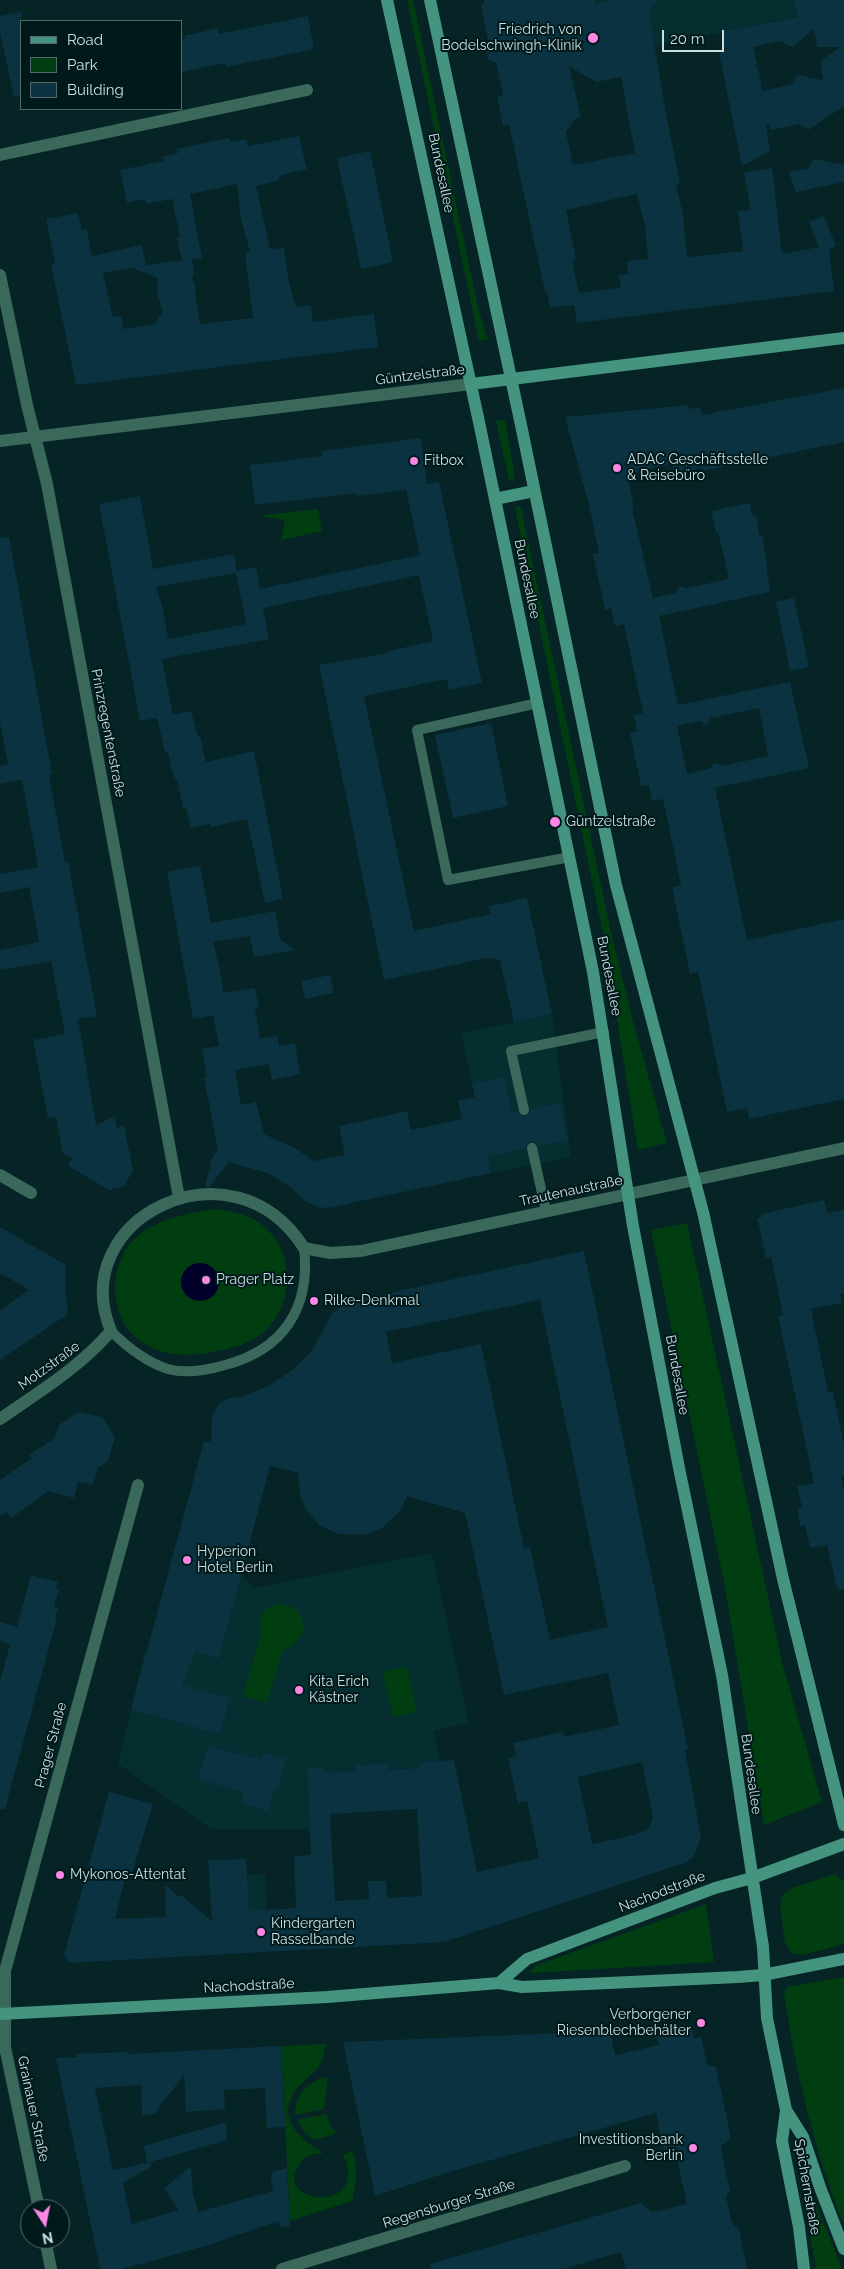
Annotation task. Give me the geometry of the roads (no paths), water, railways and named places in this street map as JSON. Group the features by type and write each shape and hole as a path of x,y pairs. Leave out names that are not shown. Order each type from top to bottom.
{"main road":[{"name":"Bundesallee","path":"386,0 416,128 471,384 570,857 604,1032 628,1194 679,1468 722,1675 762,1947 767,2018 786,2110 803,2137 820,2190 844,2249"},
{"name":"Bundesallee","path":"430,0 512,379 616,885 641,986 694,1180 783,1579 844,1824"},
{"name":"Güntzelstraße","path":"471,384 844,338"},
{"path":"495,499 534,491"},
{"name":"Nachodstraße","path":"499,1983 527,1959 715,1888 752,1878 844,1844"},
{"name":"Nachodstraße","path":"2,2014 328,1997 499,1983 522,1987 763,1975 844,1959"},
{"name":"Spichernstraße","path":"786,2110 782,2140 799,2227 804,2269"}],"street":[{"path":"0,155 307,90"},
{"name":"Prinzregentenstraße","path":"0,275 47,484 179,1198"},
{"name":"Güntzelstraße","path":"0,441 471,384"},
{"name":"Trautenaustraße","path":"304,1248 330,1253 361,1251 844,1148"},
{"path":"0,1175 31,1193"},
{"path":"111,1331 102,1304 104,1280 112,1257 122,1238 135,1224 160,1206 179,1198 204,1193 228,1195 251,1201 283,1221 304,1248"},
{"name":"Motzstraße","path":"0,1419 94,1352 111,1331"},
{"name":"Prager Straße","path":"2,2014 5,1970 138,1485"},
{"name":"Grainauer Straße","path":"2,2014 5,2047 37,2199"},
{"name":"Regensburger Straße","path":"282,2269 625,2166"},
{"path":"47,2249 51,2269"}],"lane":[{"path":"538,703 417,730 448,880 570,857"},
{"path":"524,1110 510,1051 604,1032"},
{"path":"532,1148 546,1211"},
{"path":"111,1331 143,1357 170,1369 190,1371 216,1368 257,1354 286,1329 300,1302 306,1274 304,1248"}],"water":[{"path":"200,1263 207,1264 213,1269 218,1275 218,1289 213,1295 207,1300 200,1301 193,1300 187,1295 182,1289 181,1282 182,1275 187,1269 193,1264"}],"place":[{"name":"Friedrich von Bodelschwingh-Klinik","path":"593,38"},
{"name":"Fitbox","path":"414,461"},
{"name":"ADAC Geschäftsstelle & Reisebüro","path":"617,468"},
{"name":"Güntzelstraße","path":"555,822"},
{"name":"Prager Platz","path":"206,1280"},
{"name":"Rilke-Denkmal","path":"314,1301"},
{"name":"Hyperion Hotel Berlin","path":"187,1560"},
{"name":"Kita Erich Kästner","path":"299,1690"},
{"name":"Mykonos-Attentat","path":"60,1875"},
{"name":"Kindergarten Rasselbande","path":"261,1932"},
{"name":"Verborgener Riesenblechbehälter","path":"701,2023"},
{"name":"Investitionsbank Berlin","path":"693,2148"}]}
